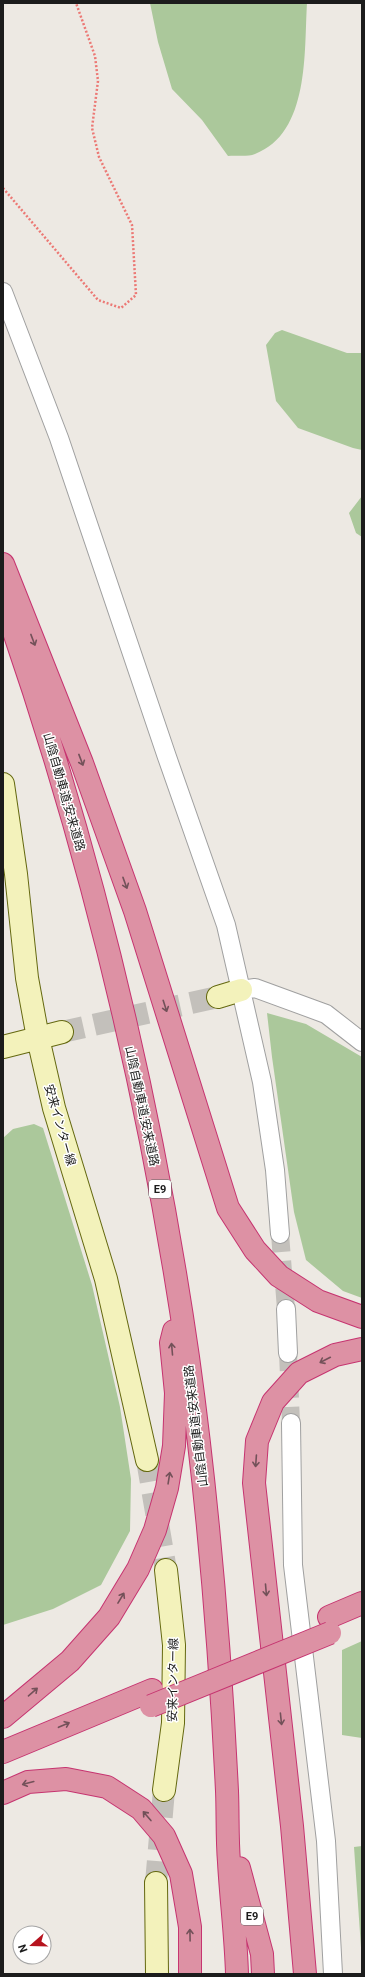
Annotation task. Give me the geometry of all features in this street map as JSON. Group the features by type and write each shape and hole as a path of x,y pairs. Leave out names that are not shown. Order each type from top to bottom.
{"highway":[{"path":"3,564 82,763 135,911 228,1208 255,1250 279,1276 318,1301 362,1317"},
{"name":"山陰自動車道;安来道路","path":"3,600 58,769 96,904 133,1059 162,1202 180,1306 206,1510 233,1859 237,1974"},
{"path":"3,1717 70,1661 109,1617 138,1569 155,1530 167,1488 174,1446 176,1393 171,1343 180,1306"},
{"path":"305,1974 292,1826 254,1484 257,1441 273,1402 299,1373 335,1355 362,1349"},
{"path":"330,1625 362,1603"},
{"path":"3,1752 152,1698 330,1625 362,1619"},
{"path":"3,1768 152,1698"},
{"path":"3,1793 28,1782 66,1779 107,1787 141,1809 164,1836 181,1874 190,1926 190,1974"},
{"name":"山陰自動車道;安来道路","path":"233,1859 253,1974"},
{"name":"E9","path":"225,1974 224,1955 233,1859"},
{"name":"E9","path":"233,1859 262,1954 263,1974"}],"main road":[{"name":"安来インター線","path":"3,784 16,874 26,978 38,1038 54,1108 106,1279 146,1460"},
{"path":"218,997 241,990"},
{"path":"3,1047 62,1032"},
{"name":"安来インター線","path":"164,1790 173,1723 174,1645 166,1570"},
{"path":"156,1882 157,1974"}],"street":[{"path":"3,292 59,438 167,757 226,925 262,1082 274,1170 280,1234"},
{"path":"241,990 255,988 326,1014 362,1042"},
{"path":"286,1309 288,1353"},
{"path":"291,1423 293,1565 326,1841 333,1974"}],"path":[{"path":"3,188 98,300 121,308 136,295 132,225 98,150 92,128 98,81 95,56 76,3"}],"green space":[{"path":"150,3 307,3 304,66 295,110 286,128 273,143 252,155 228,156 202,120 172,89 158,42"},
{"path":"282,330 347,353 362,353 362,450 298,428 276,401 266,345 275,333"},
{"path":"362,496 362,537 356,533 349,513"},
{"path":"267,1013 306,1024 362,1057 362,1298 343,1291 306,1260 294,1212"},
{"path":"34,1124 43,1128 92,1285 120,1407 131,1479 130,1531 101,1585 53,1609 3,1625 3,1138 13,1129"},
{"path":"362,1641 362,1738 342,1735 342,1650"},
{"path":"362,1846 362,1962 354,1847"}],"tunnel":[{"path":"62,1032 218,997"},
{"path":"280,1234 286,1309"},
{"path":"288,1353 291,1423"},
{"path":"147,1460 166,1570"},
{"path":"156,1883 164,1790"}]}
